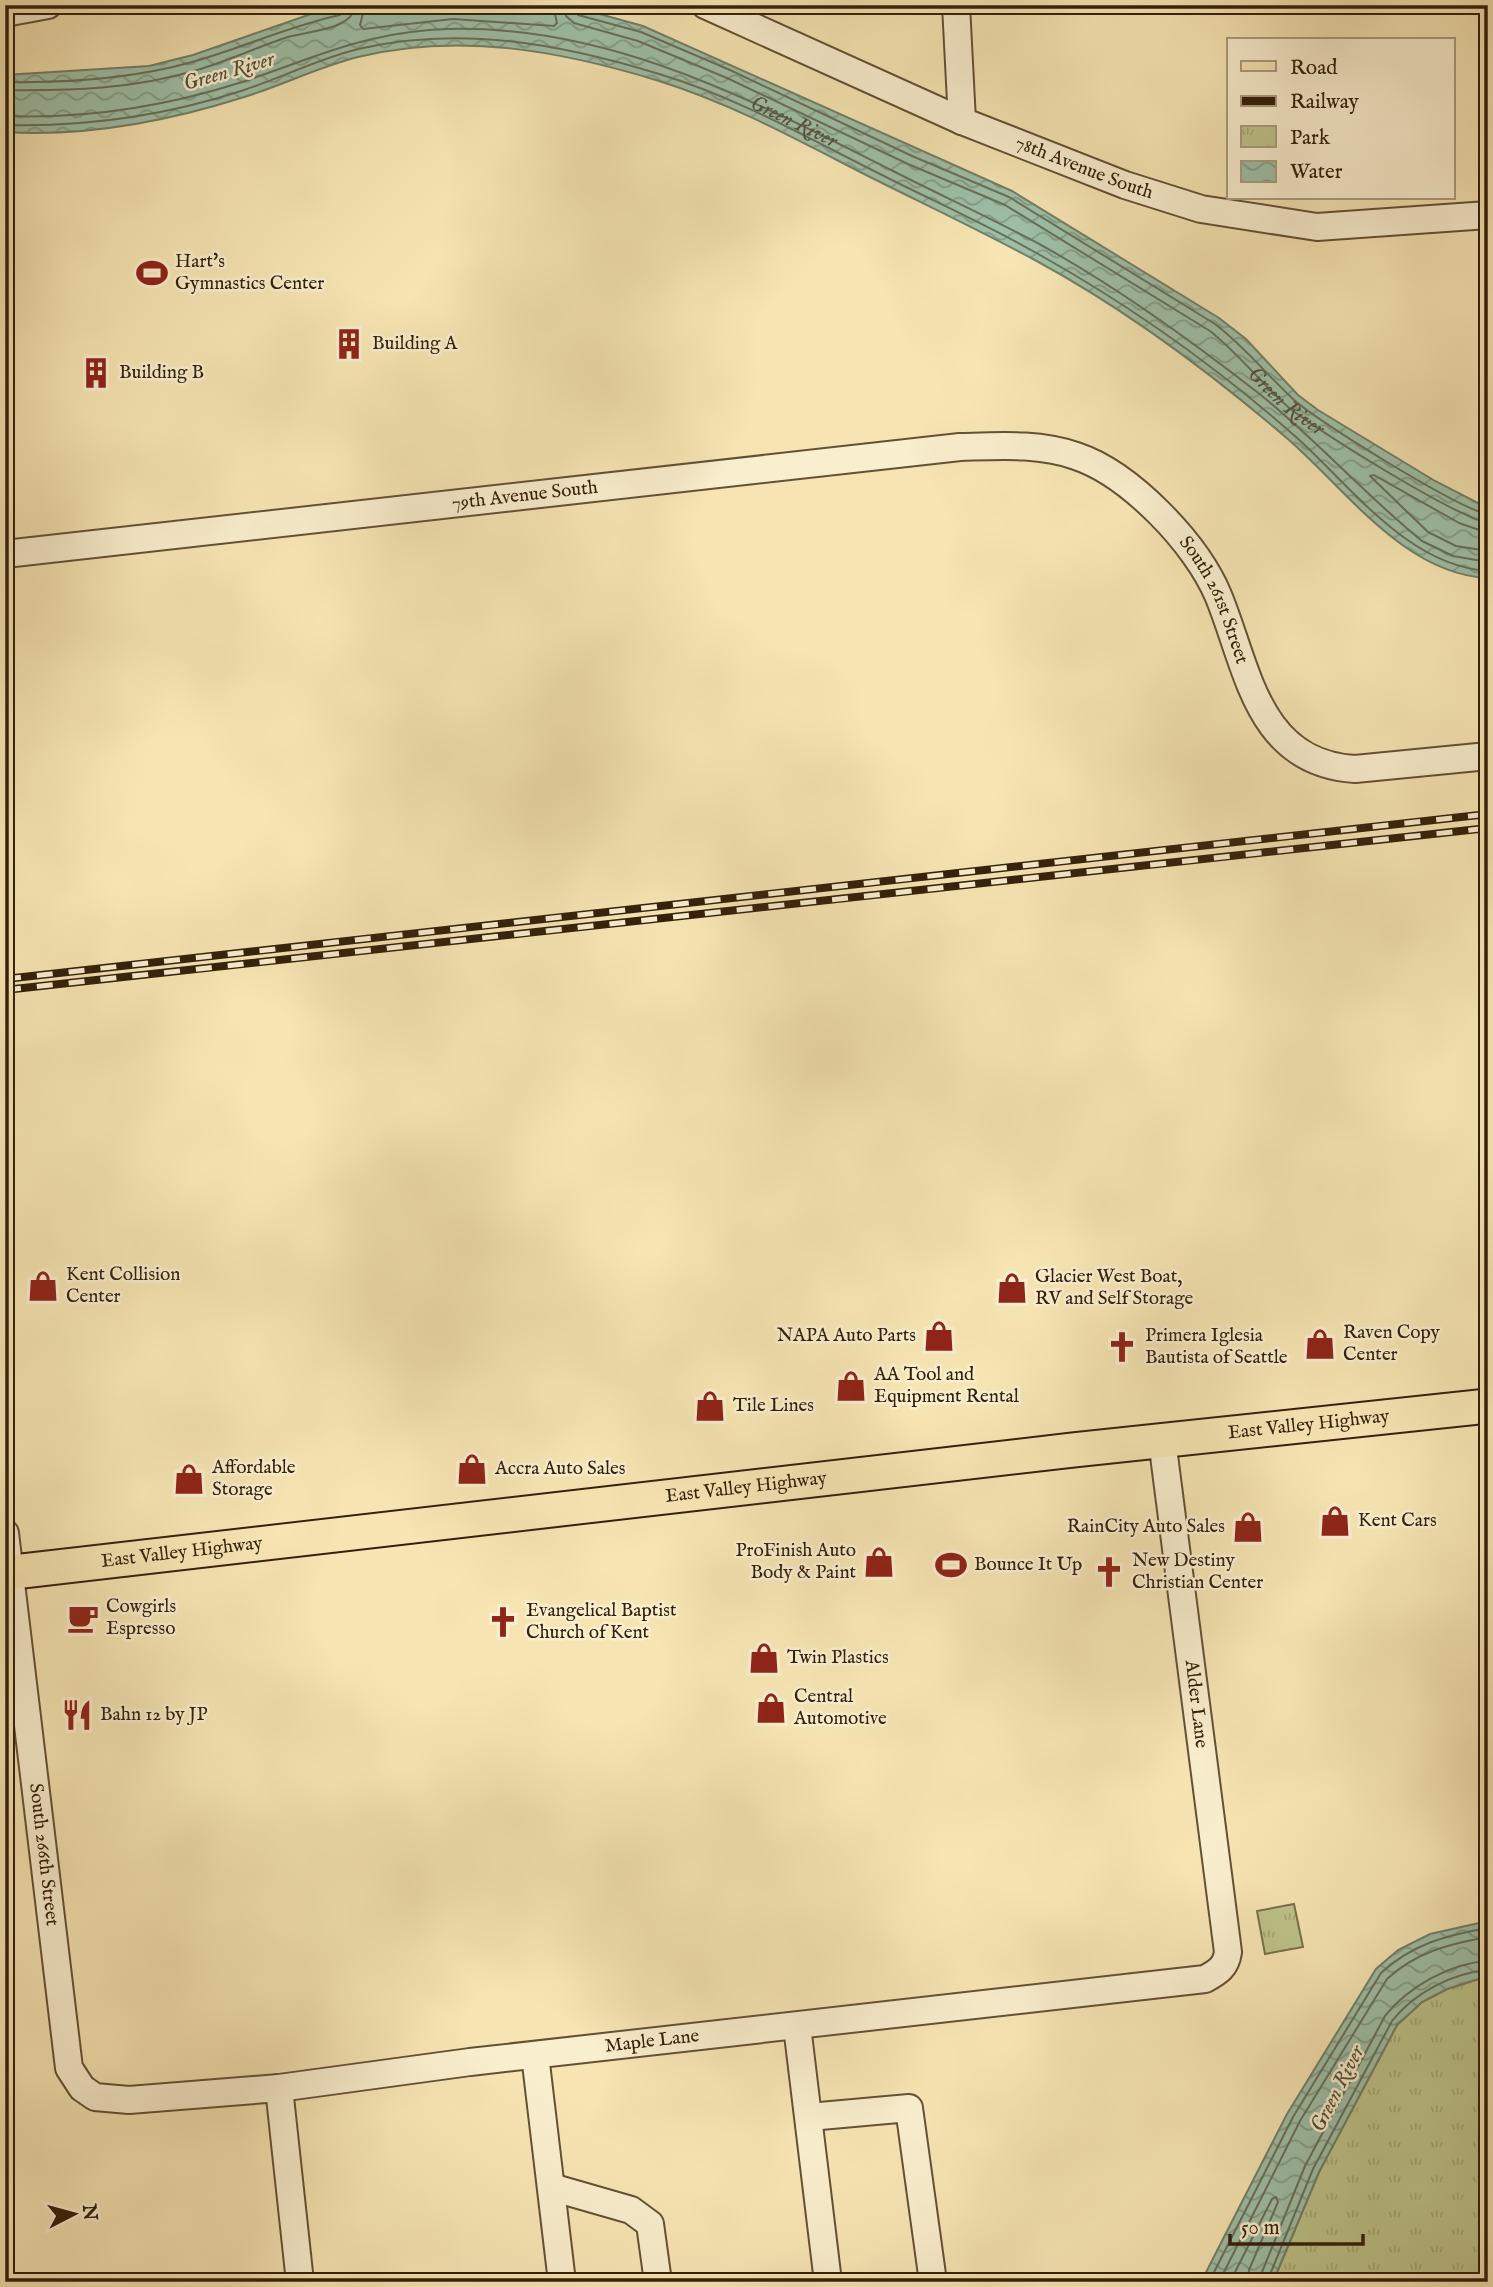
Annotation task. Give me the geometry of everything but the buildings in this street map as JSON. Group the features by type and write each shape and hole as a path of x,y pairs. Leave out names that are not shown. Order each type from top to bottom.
{"main road":[{"name":"East Valley Highway","path":"8,1572 1162,1440 1488,1406"}],"street":[{"path":"5,13 48,5"},
{"name":"78th Avenue South","path":"705,5 962,121 1166,199 1243,218 1306,226 1350,227 1488,215"},
{"path":"956,5 962,121"},
{"name":"79th Avenue South","path":"5,554 960,447 1046,448"},
{"name":"South 261st Street","path":"1046,448 1078,456 1118,478 1149,505 1204,567 1218,595 1246,680 1271,726 1303,754 1338,768 1355,769 1488,756"},
{"name":"Alder Lane","path":"1162,1440 1228,1952 1223,1967"},
{"name":"South 266th Street","path":"5,1534 12,1663 64,2047 69,2068 82,2088"},
{"name":"Maple Lane","path":"82,2088 95,2098 126,2100 279,2088 535,2055 1205,1979 1223,1967"},
{"path":"797,2026 828,2282"},
{"path":"535,2055 562,2282"},
{"path":"279,2088 300,2282"},
{"path":"809,2118 909,2108 933,2282"},
{"path":"551,2187 631,2210 650,2224 658,2282"}],"green space":[{"path":"1294,1904 1303,1947 1265,1954 1257,1911"},
{"path":"1488,1976 1488,2282 1273,2282 1319,2172 1397,2025 1422,2002 1447,1989"}],"water":[{"name":"Green River","path":"354,5 567,5 643,26 1012,191 1219,318 1246,339 1298,395 1318,410 1435,481 1488,508 1488,578 1458,573 1430,562 1404,546 1379,527 1289,440 1228,390 1166,342 1067,278 766,125 659,81 585,61 510,48 434,46 358,57 241,98 154,121 95,130 5,132 5,75 149,66 193,55 311,14"},
{"name":"Green River","path":"1488,1921 1488,1976 1447,1989 1422,2002 1397,2025 1319,2172 1273,2282 1201,2282 1287,2114 1376,1969 1398,1950 1430,1934"}],"railway":[{"path":"5,979 1488,814"},
{"path":"5,990 1488,828"}],"place":[{"name":"Hart's Gymnastics Center","path":"152,273"},
{"name":"Building A","path":"349,344"},
{"name":"Building B","path":"96,373"},
{"name":"Kent Collision Center","path":"43,1286"},
{"name":"Glacier West Boat, RV and Self Storage","path":"1012,1288"},
{"name":"NAPA Auto Parts","path":"939,1336"},
{"name":"Raven Copy Center","path":"1320,1344"},
{"name":"Primera Iglesia Bautista of Seattle","path":"1122,1347"},
{"name":"AA Tool and Equipment Rental","path":"851,1386"},
{"name":"Tile Lines","path":"710,1406"},
{"name":"Accra Auto Sales","path":"472,1469"},
{"name":"Affordable Storage","path":"189,1479"},
{"name":"Kent Cars","path":"1335,1521"},
{"name":"RainCity Auto Sales","path":"1248,1527"},
{"name":"ProFinish Auto Body & Paint","path":"879,1562"},
{"name":"Bounce It Up","path":"951,1565"},
{"name":"New Destiny Christian Center","path":"1109,1572"},
{"name":"Cowgirls Espresso","path":"83,1618"},
{"name":"Evangelical Baptist Church of Kent","path":"503,1622"},
{"name":"Twin Plastics","path":"764,1658"},
{"name":"Central Automotive","path":"771,1708"},
{"name":"Bahn 12 by JP","path":"77,1715"}]}
